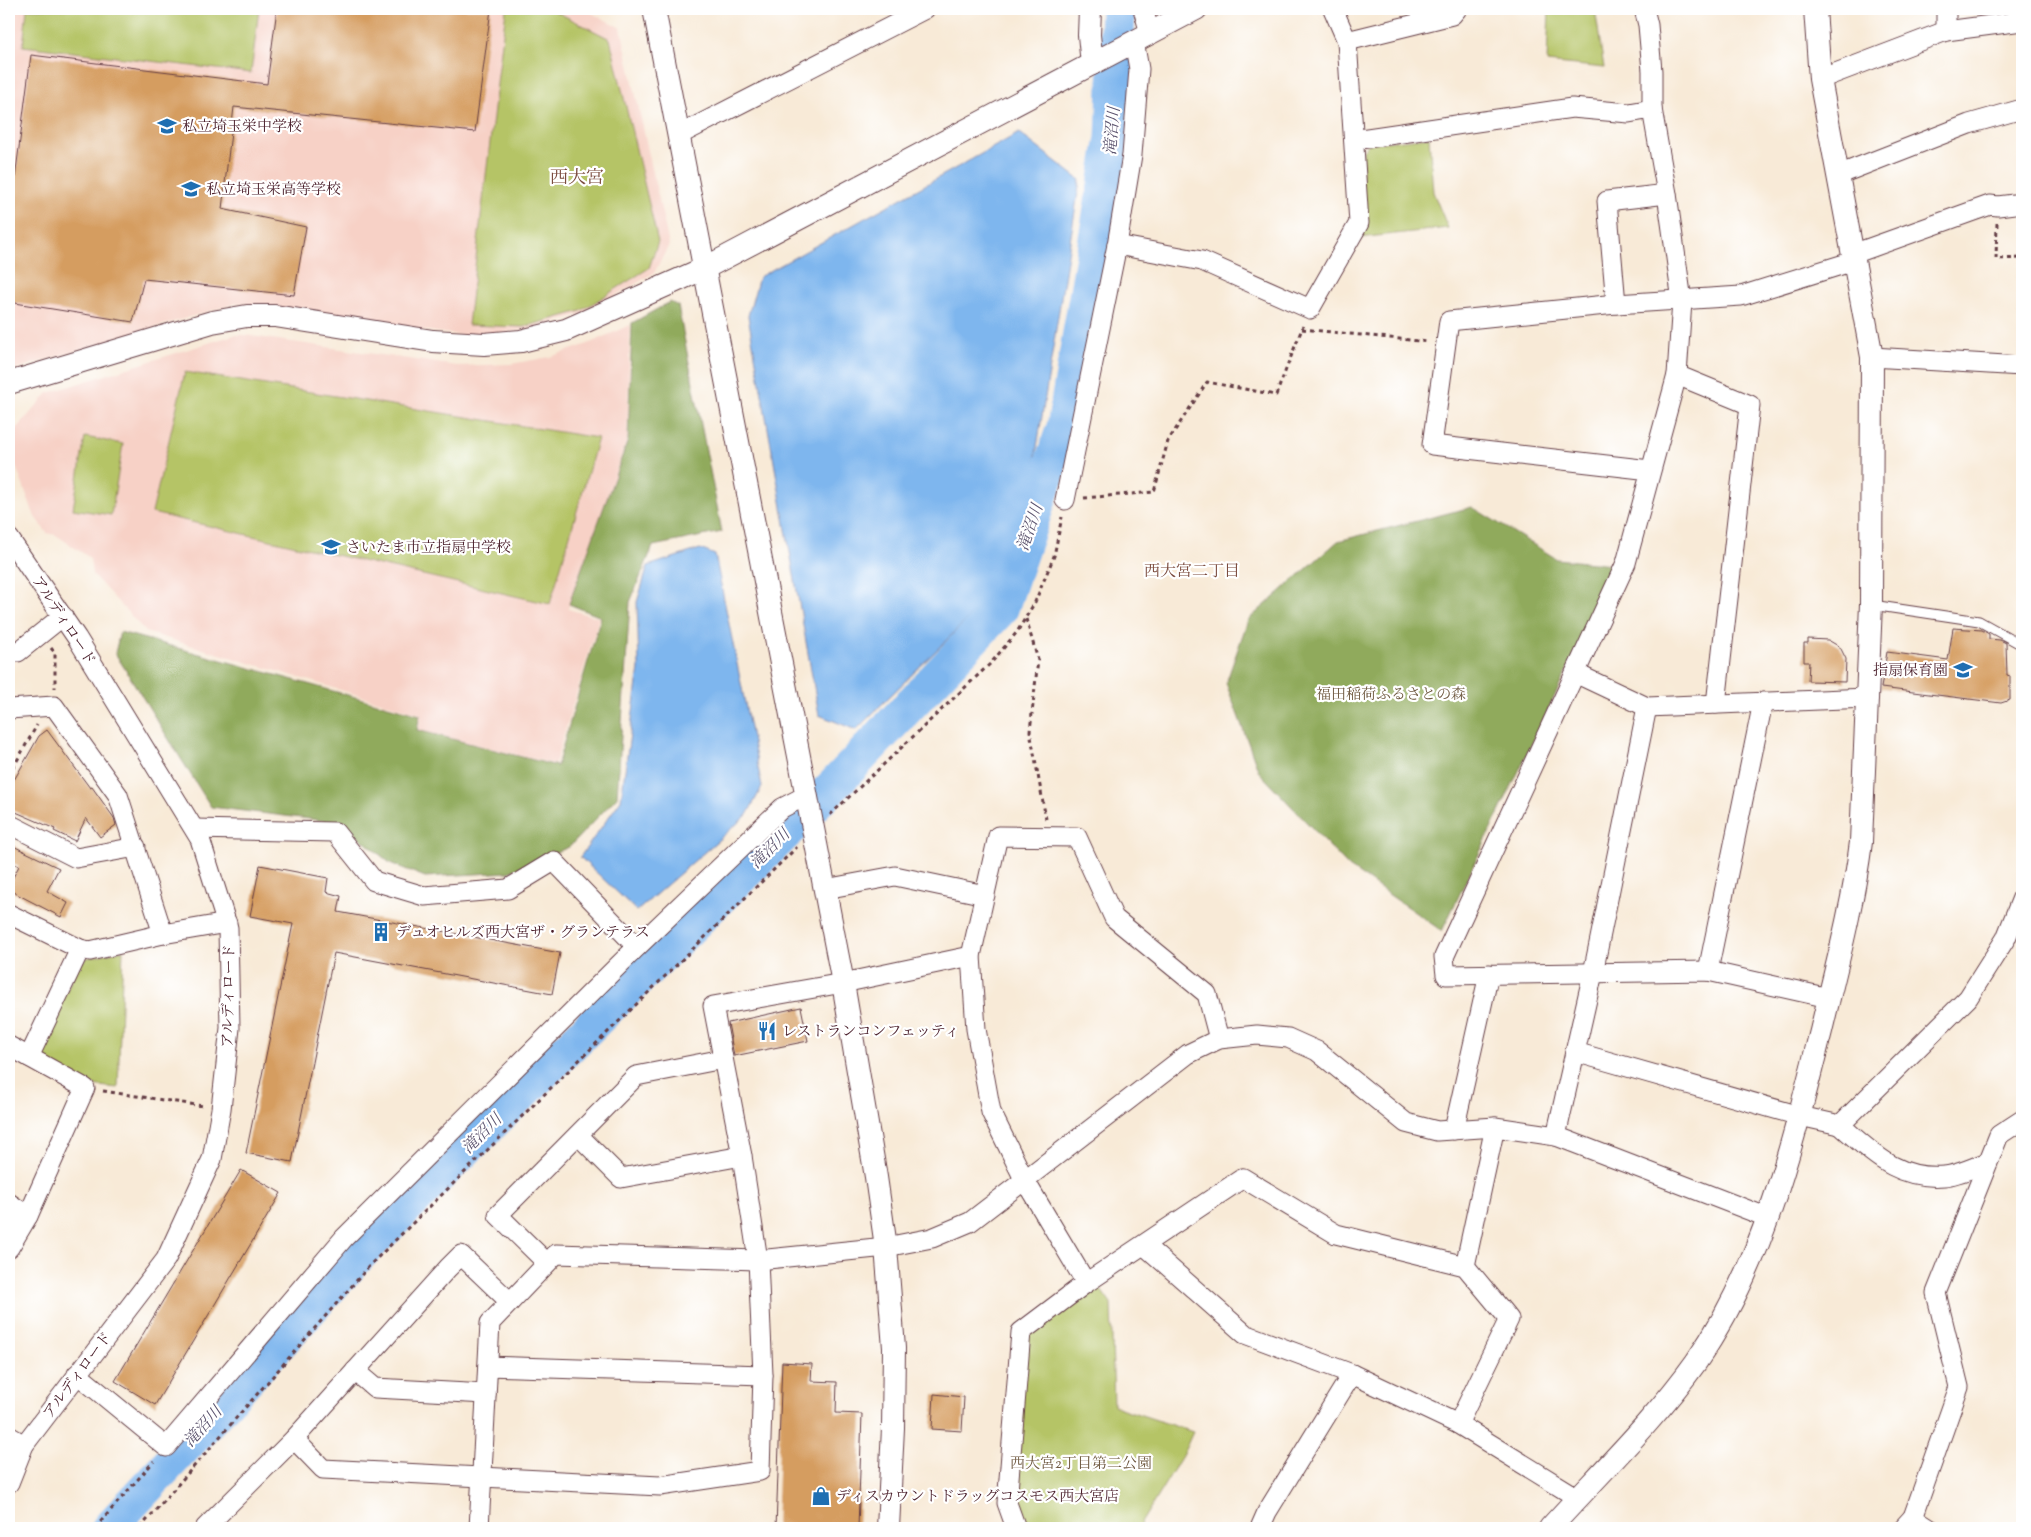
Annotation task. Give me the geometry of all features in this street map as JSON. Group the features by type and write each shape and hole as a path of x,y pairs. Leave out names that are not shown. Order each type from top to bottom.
{"street":[{"path":"654,9 843,983 876,1177 886,1247 894,1348 893,1428 888,1528"},
{"path":"1090,9 1089,35 1095,62"},
{"path":"1065,500 1117,245 1132,155 1139,69 1137,40 1143,9"},
{"path":"9,383 212,322 247,316 275,316 434,341 484,344 521,341 566,330 705,268 1196,9"},
{"path":"1117,245 1202,261 1310,309 1359,223 1347,41 1333,9"},
{"path":"1347,41 1452,15 1457,9"},
{"path":"1644,9 1649,34 1652,109 1667,194 1682,301 1677,375 1626,563 1444,957 1446,975 1708,971 1829,998"},
{"path":"1550,1528 1653,1416 1696,1362 1723,1318 1745,1274 1768,1218 1800,1116 1850,913 1857,873 1861,842 1871,604 1872,357 1820,79 1815,9"},
{"path":"1946,9 1946,30"},
{"path":"679,136 918,10"},
{"path":"1820,79 1946,30 2022,21"},
{"path":"1354,140 1572,108 1629,113 1652,109"},
{"path":"1838,175 1969,124 2022,109"},
{"path":"1616,304 1607,202 1667,194"},
{"path":"1650,470 1432,445 1449,321 1616,304 1741,296 1853,257 1990,205 2022,203"},
{"path":"1872,357 2022,366"},
{"path":"1677,375 1750,404 1716,704"},
{"name":"アルディロード","path":"9,538 64,616 200,839 227,923 230,1028 221,1109 212,1159 166,1259 77,1374 16,1441 9,1483"},
{"path":"9,652 18,652 64,616"},
{"path":"1575,673 1646,706 1867,698"},
{"path":"1708,971 1763,702"},
{"path":"1556,1136 1593,973 1646,706"},
{"path":"9,709 51,707 118,795 163,934"},
{"path":"77,1374 166,1448 344,1238 637,947 782,808 810,811"},
{"path":"9,824 76,858 136,847"},
{"path":"195,829 335,832 374,881 424,896 508,889 554,861 637,947"},
{"path":"1086,1283 1024,1179 991,1112 976,1029 971,956 998,836 1077,837 1114,918 1207,994 1219,1039"},
{"path":"825,889 895,876 985,895"},
{"path":"1840,1125 1968,998 2006,938 2022,898"},
{"path":"9,914 80,949 90,951 163,934 227,923"},
{"path":"29,1057 80,949"},
{"path":"294,1439 323,1469 660,1486 760,1471 763,1374 758,1260 742,1156 713,1006 843,983 971,956"},
{"path":"1454,1130 1489,974"},
{"path":"479,1528 490,1323 556,1254 758,1260 886,1247 932,1238 970,1222 1188,1054 1219,1039 1257,1035 1288,1038 1317,1051 1406,1123 1437,1131 1495,1127 1556,1136 1768,1218"},
{"path":"9,1046 85,1088 28,1216 9,1248"},
{"path":"1575,1052 1800,1116 1840,1125 1893,1168 1920,1175 1945,1176 1988,1162"},
{"path":"547,1263 498,1216 636,1076 723,1060"},
{"path":"1930,1528 1908,1523 1958,1387 1936,1293 1999,1135 2022,1120"},
{"path":"1465,1266 1495,1127"},
{"path":"578,1135 620,1178 742,1156"},
{"path":"1016,1528 1006,1503 1021,1332 1086,1283 1243,1178 1336,1234 1465,1266 1510,1319 1458,1424"},
{"path":"9,1203 28,1216"},
{"path":"1144,1245 1245,1334 1352,1374 1458,1424 1578,1498"},
{"path":"210,1526 294,1439 448,1268 461,1256 510,1302"},
{"path":"488,1366 763,1374"},
{"path":"355,1371 375,1388 486,1394"},
{"path":"1260,1528 1267,1512 1352,1374"}],"lane":[{"path":"1871,604 1979,621 2022,645"}],"path":[{"path":"1998,206 1996,259 2022,258"},
{"path":"140,1528 371,1264 810,811 992,663 1017,632 1035,602 1054,556 1065,500 1154,492 1168,441 1208,382 1276,395 1310,309"},
{"path":"1302,329 1445,343"},
{"path":"1026,618 1038,660 1030,731 1049,836"},
{"path":"9,775 51,707 55,653 40,634"},
{"path":"85,1088 221,1109"},
{"path":"95,1528 166,1448"}],"shaded area":[{"path":"9,9 584,9 621,28 669,245 654,273 585,313 527,330 464,336 237,303 9,371"},
{"name":"さいたま市立指扇中学校","path":"630,325 627,439 568,609 599,618 555,764 419,730 421,714 146,632 92,574 90,558 56,535 47,533 35,517 9,448 9,437 48,393 234,335 457,366 511,364 550,357 588,344"}],"green space":[{"path":"27,9 259,9 251,73 23,46"},
{"path":"506,9 551,9 610,39 658,242 649,268 581,311 524,327 468,325"},
{"path":"1549,9 1595,9 1604,68 1547,62"},
{"path":"1429,137 1433,192 1448,228 1359,238 1363,151 1368,144"},
{"path":"670,302 678,306 722,532 653,546 630,602 617,797 569,847 509,872 425,877 390,863 342,823 211,807 115,653 120,632 420,715 417,730 557,766 601,617 569,604 628,440 632,323"},
{"path":"185,372 598,438 550,604 152,513"},
{"path":"85,437 123,444 111,515 73,509"},
{"name":"福田稲荷ふるさとの森","path":"1472,507 1557,559 1612,565 1573,658 1442,931 1349,867 1259,772 1226,683 1248,620 1338,541"},
{"path":"123,950 118,1088 90,1085 42,1060 40,1049 78,965 87,958"},
{"name":"西大宮2丁目第二公園","path":"1098,1286 1111,1304 1114,1406 1193,1432 1182,1456 1138,1528 1022,1528 1012,1501 1026,1334"}],"water":[{"path":"1019,133 1080,180 1029,497 986,601 856,730 819,715 748,316 759,277"},
{"path":"700,549 715,555 762,787 747,815 637,911 580,857 621,800 639,668 637,602 648,566"}],"building":[{"path":"277,9 491,9 475,132 234,107 222,209 306,227 294,295 144,279 133,322 9,302 9,225 31,55 267,84"},
{"path":"1953,628 1982,630 1989,634 1989,639 2000,640 2006,643 2007,675 2010,676 2010,700 2001,703 1881,688 1887,652 1948,660"},
{"path":"1808,639 1828,640 1840,647 1846,659 1845,682 1808,681 1809,662 1804,662 1804,643 1808,643"},
{"path":"47,730 114,818 116,825 100,837 86,818 75,841 54,831 55,829 9,809 9,789 39,736"},
{"path":"9,844 59,868 47,891 68,903 61,917 9,890 9,885 19,866 9,861"},
{"path":"260,865 328,878 326,892 341,896 338,912 560,953 552,994 334,953 292,1162 246,1153 293,924 250,916"},
{"path":"801,1007 808,1041 734,1056 728,1023"},
{"path":"241,1170 281,1193 155,1405 115,1381"},
{"path":"782,1362 812,1364 811,1381 837,1382 836,1413 862,1414 858,1528 776,1528"},
{"path":"934,1394 964,1397 962,1431 932,1429"}],"waterway":[{"name":"滝沼川","path":"109,1528 364,1250 833,786 1001,609 1064,427 1113,138 1118,9"}],"place":[{"name":"私立埼玉栄中学校","path":"167,126"},
{"name":"私立埼玉栄高等学校","path":"191,189"},
{"name":"さいたま市立指扇中学校","path":"331,547"},
{"name":"指扇保育園","path":"1963,670"},
{"name":"デュオヒルズ西大宮ザ・グランテラス","path":"381,932"},
{"name":"レストランコンフェッティ","path":"767,1031"},
{"name":"ディスカウントドラッグコスモス西大宮店","path":"821,1496"}],"district":[{"name":"西大宮","path":"577,177"},
{"name":"西大宮二丁目","path":"1192,570"}]}
